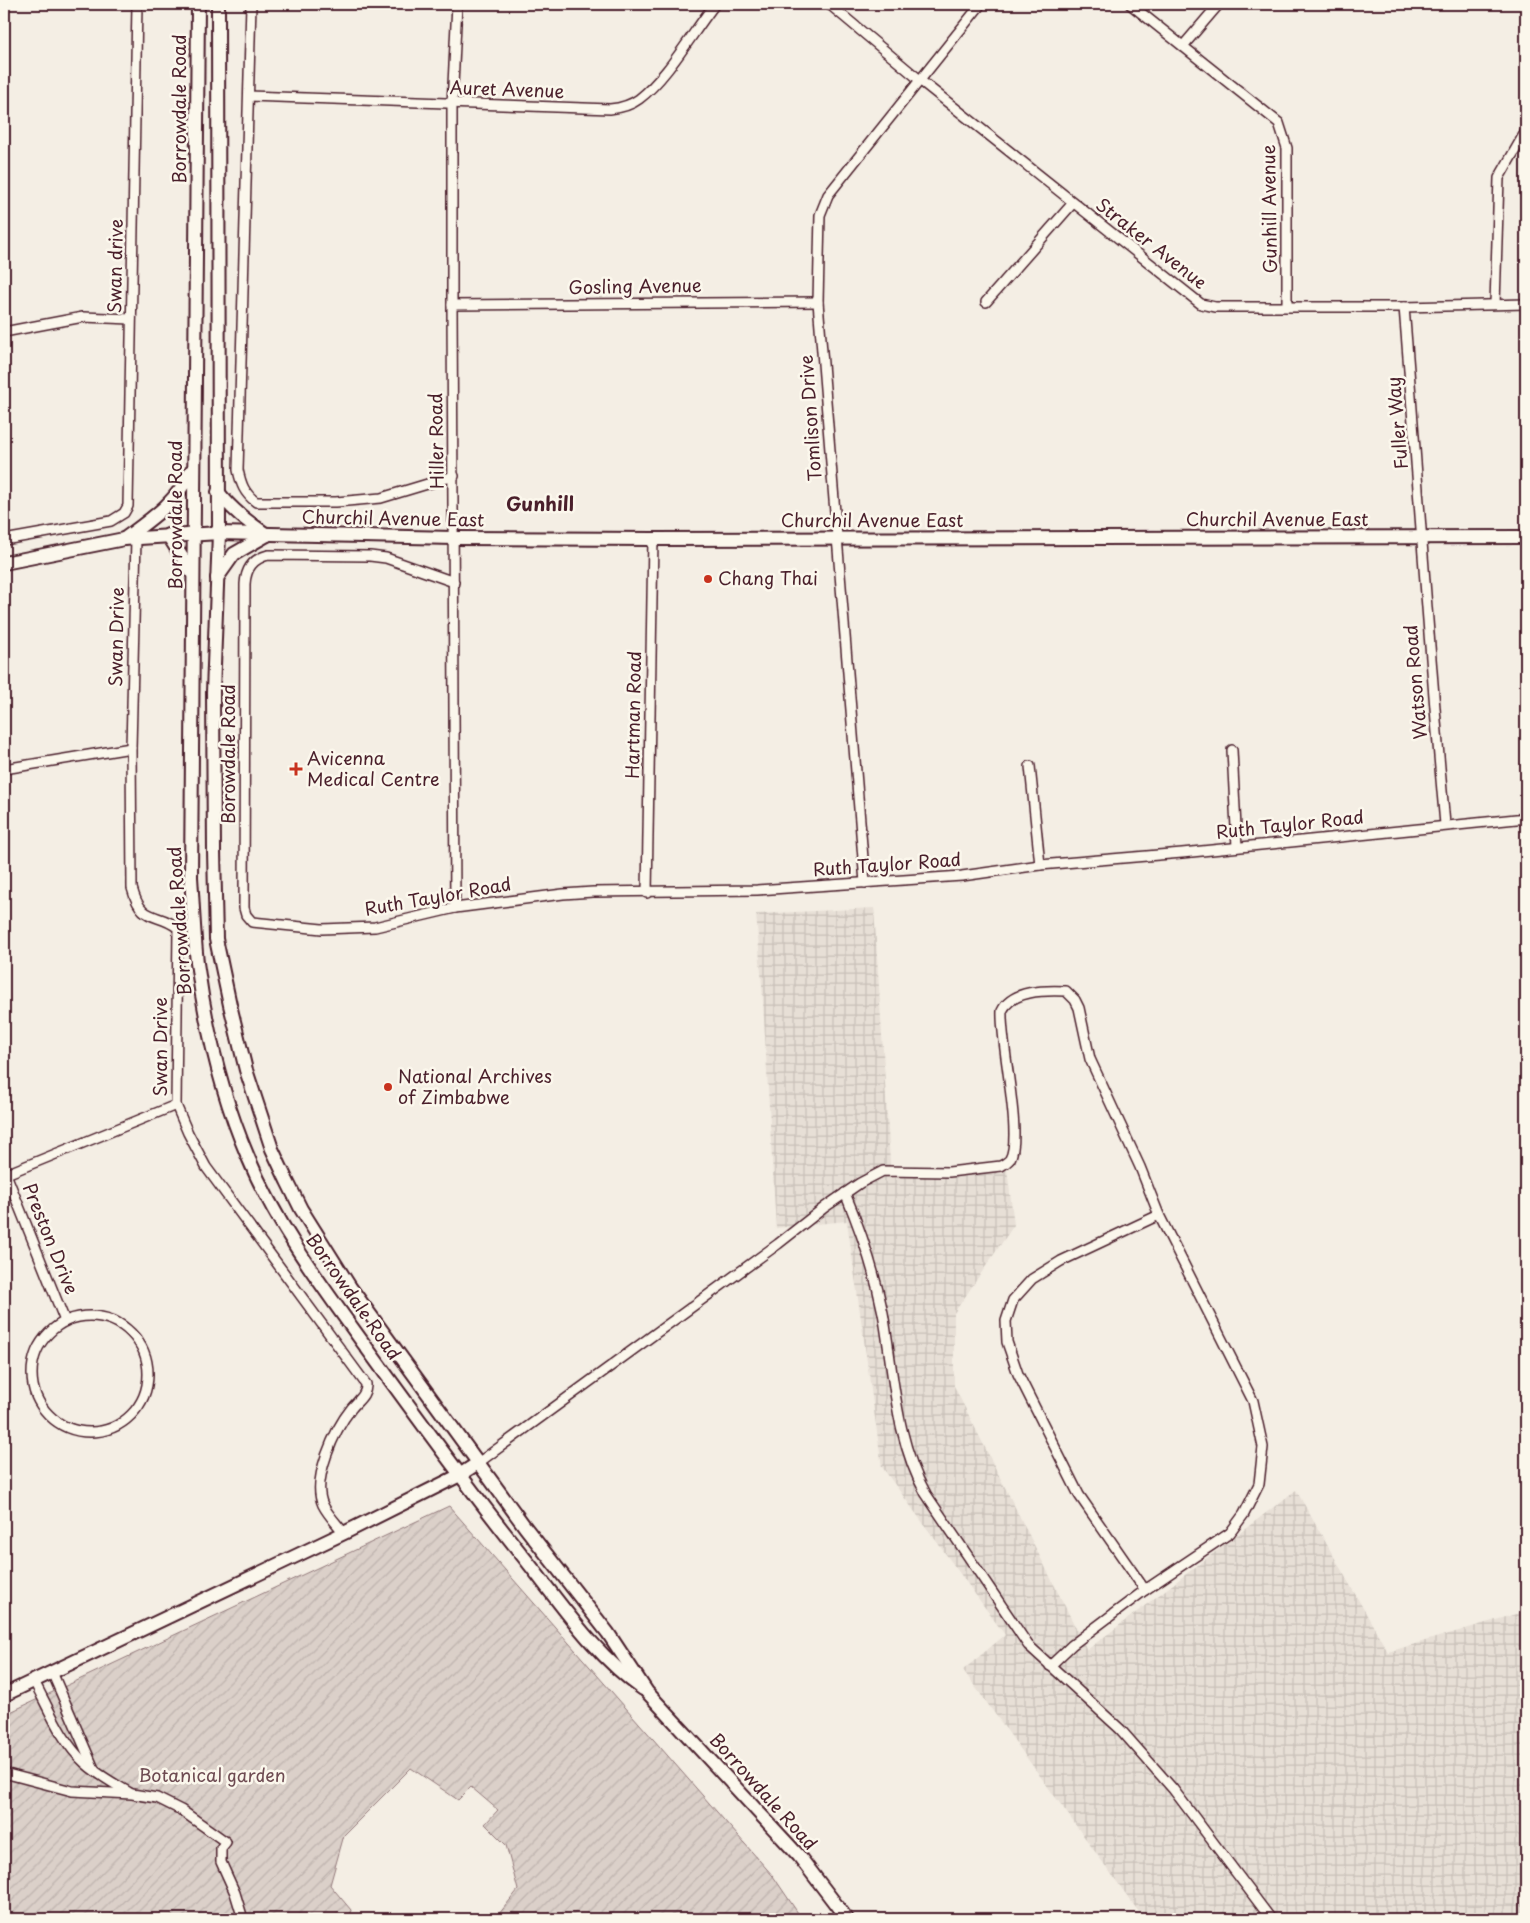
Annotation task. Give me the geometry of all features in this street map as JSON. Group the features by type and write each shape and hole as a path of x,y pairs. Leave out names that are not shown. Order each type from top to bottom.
{"main road":[{"name":"Borrowdale Road","path":"198,4 193,467 192,877 197,961 205,1013 223,1084 248,1157 275,1213 338,1308 458,1476 594,1645 628,1679 647,1692"},
{"name":"Borrowdale Road","path":"218,4 219,533 213,692 216,938 246,1070 272,1149 301,1209 350,1286 478,1463 608,1633 647,1692 799,1856 846,1919"},
{"path":"130,538 174,500 184,486 193,467"},
{"path":"217,579 234,554 266,535 246,522 228,505 218,492"},
{"name":"Churchil Avenue East","path":"4,563 130,538 219,533 454,538 653,539 1526,537"},
{"path":"168,535 194,576"},
{"path":"4,1695 344,1533 458,1476 478,1463"}],"street":[{"name":"Swan drive","path":"4,540 112,520 124,512 130,496 131,319 137,4"},
{"path":"249,96 252,4"},
{"name":"Hiller Road","path":"455,908 452,105 457,4"},
{"name":"Auret Avenue","path":"249,96 452,105 622,108 638,100 653,87 715,4"},
{"name":"Straker Avenue","path":"829,4 921,81 1201,304 1215,307 1404,307 1526,304"},
{"name":"Tomlison Drive","path":"865,883 818,302 822,206 828,195 981,4"},
{"name":"Gunhill Avenue","path":"1130,4 1273,117 1279,124 1285,136 1287,148 1287,306"},
{"path":"1183,46 1219,4"},
{"name":"Churchil Avenue East","path":"249,96 238,470 242,488 247,496 256,502 336,502 381,498 454,476"},
{"path":"1495,304 1499,178 1526,131"},
{"path":"986,302 1073,203"},
{"name":"Gosling Avenue","path":"452,305 818,302"},
{"name":"Fuller Way","path":"1404,307 1423,537"},
{"path":"4,332 84,317 131,319"},
{"name":"Watson Road","path":"1423,537 1429,653 1446,824"},
{"name":"Swan Drive","path":"130,538 132,888 136,901 142,909 153,918 178,928 176,1105 198,1155 206,1167 366,1384 365,1393 350,1410 333,1438 321,1482 323,1504 344,1533"},
{"name":"Hartman Road","path":"648,893 653,539"},
{"name":"Churchil Avenue East","path":"245,584 248,570 255,561 268,556 291,554 386,558 454,582"},
{"name":"Borowdale Road","path":"245,584 244,908 246,915 252,922"},
{"path":"4,769 131,748"},
{"path":"1232,750 1237,847"},
{"path":"1030,766 1040,865"},
{"name":"Ruth Taylor Road","path":"252,922 322,929 375,927 455,908 593,892 648,893 757,890 962,876 1040,865 1237,847 1446,824 1526,818"},
{"path":"478,1463 845,1193 871,1176 883,1171 949,1172 1001,1166 1006,1163 1010,1158 1013,1148 1002,1011 1010,999 1020,994 1066,991 1075,1000 1079,1008 1090,1060 1140,1167 1159,1215 1253,1402 1263,1447 1262,1471 1255,1495 1230,1533 1145,1590 1072,1645 1050,1666"},
{"path":"4,1172 176,1105"},
{"name":"Preston Drive","path":"4,1172 65,1322"},
{"path":"845,1193 856,1221 882,1311 905,1445 915,1474 955,1540 1028,1645 1082,1692 1120,1729 1166,1781 1271,1919"},
{"path":"1145,1590 1079,1495 1018,1374 1007,1342 1006,1320 1013,1300 1032,1279 1060,1261 1159,1215"},
{"name":"Preston Drive","path":"83,1316 101,1316 118,1322 132,1333 143,1348 148,1366 148,1384 142,1401 131,1416 116,1426 98,1432 80,1431 63,1425 48,1414 38,1399 33,1382 33,1364 39,1346 50,1332 65,1322 83,1316"},
{"path":"52,1672 95,1771"},
{"path":"34,1680 62,1734 73,1750 95,1771 132,1794"},
{"path":"4,1773 72,1791 132,1794 167,1802 226,1842 221,1848 220,1862 235,1893 243,1919"}],"shaded area":[{"path":"874,908 891,1178 1007,1169 1014,1225 954,1313 954,1386 1087,1650 1296,1490 1388,1652 1526,1611 1526,1919 1144,1919 963,1670 1005,1635 882,1467 847,1221 776,1228 762,984 756,914"}],"green space":[{"name":"Botanical garden","path":"449,1506 773,1876 802,1919 495,1919 518,1890 506,1845 485,1824 498,1810 471,1787 458,1800 411,1768 344,1835 330,1885 351,1910 349,1919 4,1919 4,1715"}],"place":[{"name":"Chang Thai","path":"708,579"},
{"name":"Avicenna Medical Centre","path":"296,769"},
{"name":"National Archives of Zimbabwe","path":"388,1087"}],"district":[{"name":"Gunhill","path":"540,504"}]}
